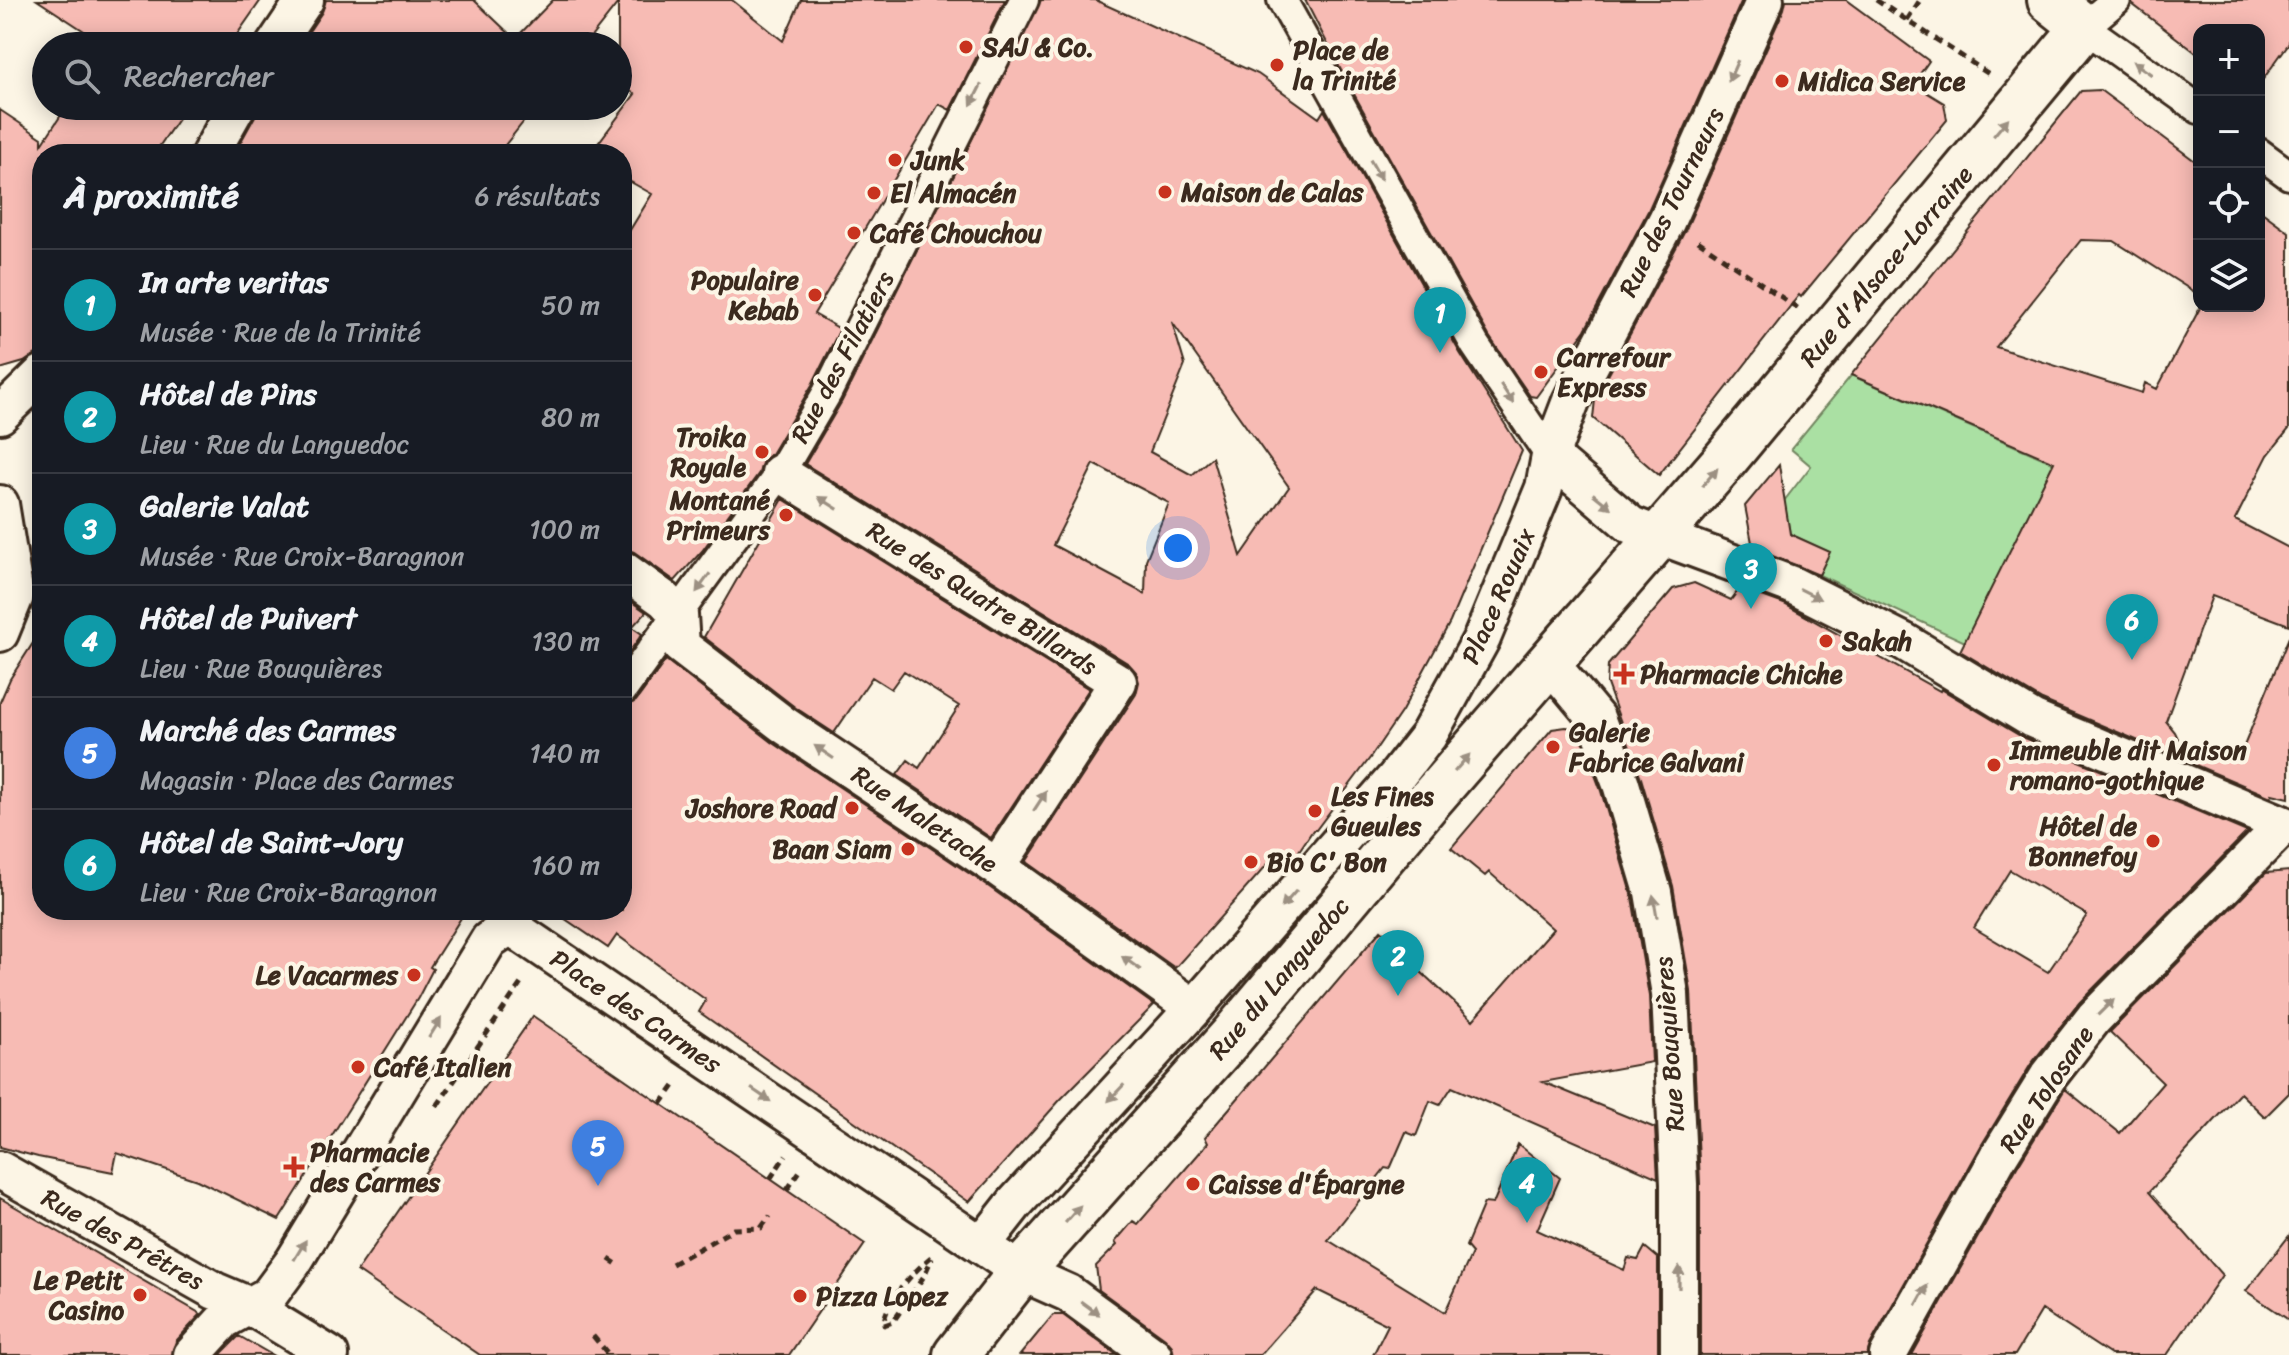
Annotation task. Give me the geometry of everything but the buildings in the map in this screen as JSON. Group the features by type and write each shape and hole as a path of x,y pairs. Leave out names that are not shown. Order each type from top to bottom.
{"street":[{"path":"283,32 305,0"},
{"name":"Rue des Filatiers","path":"632,678 780,473 827,393 1024,0"},
{"path":"1282,0 1475,345 1550,456 1631,525 1792,585 1903,641 2032,719 2287,826"},
{"name":"Rue des Tourneurs","path":"1571,401 1667,220 1765,0"},
{"path":"2050,0 2100,14 2193,103"},
{"name":"Rue d'Alsace-Lorraine","path":"1659,537 2100,14"},
{"path":"216,144 229,120"},
{"path":"2265,157 2289,175"},
{"path":"0,415 32,384"},
{"name":"Place Rouaix","path":"1396,777 1428,736 1482,638 1544,488 1550,456 1571,401"},
{"name":"Rue des Quatre Billards","path":"780,473 1118,682 997,867"},
{"path":"0,504 29,606 0,633"},
{"name":"Rue du Languedoc","path":"1021,1272 1232,1036 1419,812 1659,537"},
{"path":"632,576 665,600 679,615"},
{"name":"Rue Maletache","path":"679,615 681,646 784,725 997,867 1194,1008"},
{"name":"Rue Bouquières","path":"1550,663 1596,718 1621,784 1653,892 1670,994 1679,1184 1679,1355"},
{"name":"Rue du Languedoc","path":"982,1245 1021,1196 1194,1008 1396,777"},
{"name":"Rue Tolosane","path":"1888,1355 1999,1156 2048,1077 2094,1018 2287,826"},
{"name":"Place des Carmes","path":"192,1355 224,1320 269,1295 294,1261 502,920"},
{"name":"Place des Carmes","path":"512,920 1021,1272 1068,1293 1153,1355"},
{"name":"Rue des Prêtres","path":"0,1170 215,1291 248,1305"},
{"path":"956,1355 1021,1272"},
{"path":"248,1305 330,1355"}],"path":[{"path":"1876,0 1994,79"},
{"path":"1907,20 1920,0"},
{"path":"1667,220 1832,331"},
{"path":"430,1116 527,975"},
{"path":"466,1065 488,1080"},
{"path":"661,1104 679,1079"},
{"path":"770,1179 787,1154"},
{"path":"787,1190 804,1166"},
{"path":"672,1264 734,1229 761,1228 770,1216"},
{"path":"924,1276 893,1322 884,1325 884,1315 915,1270 932,1256"},
{"path":"609,1259 618,1265"},
{"path":"593,1336 609,1355"}],"green space":[{"path":"1854,372 1857,378 2054,463 1965,642 1819,575 1829,552 1790,534 1784,501 1811,466 1791,449"}],"place":[{"name":"SAJ & Co.","path":"966,47"},
{"name":"Place de la Trinité","path":"1277,65"},
{"name":"Midica Service","path":"1782,81"},
{"name":"Junk","path":"895,160"},
{"name":"Maison de Calas","path":"1165,192"},
{"name":"El Almacén","path":"874,193"},
{"name":"Café Chouchou","path":"854,233"},
{"name":"Populaire Kebab","path":"815,295"},
{"name":"In arte veritas","path":"1440,353"},
{"name":"Carrefour Express","path":"1541,372"},
{"name":"Troika Royale","path":"762,452"},
{"name":"Montané Primeurs","path":"786,515"},
{"name":"Galerie Valat","path":"1751,609"},
{"name":"Sakah","path":"1826,641"},
{"name":"Hôtel de Saint-Jory","path":"2132,660"},
{"name":"Pharmacie Chiche","path":"1624,674"},
{"name":"Galerie Fabrice Galvani","path":"1553,747"},
{"name":"Immeuble dit Maison romano-gothique","path":"1994,765"},
{"name":"Joshore Road","path":"852,808"},
{"name":"Les Fines Gueules","path":"1315,811"},
{"name":"Hôtel de Bonnefoy","path":"2153,841"},
{"name":"Baan Siam","path":"908,849"},
{"name":"Bio C' Bon","path":"1251,862"},
{"name":"Le Vacarmes","path":"414,975"},
{"name":"Hôtel de Pins","path":"1398,996"},
{"name":"Café Italien","path":"358,1067"},
{"name":"Pharmacie des Carmes","path":"294,1167"},
{"name":"Caisse d'Épargne","path":"1193,1184"},
{"name":"Marché des Carmes","path":"598,1186"},
{"name":"Hôtel de Puivert","path":"1527,1223"},
{"name":"Le Petit Casino","path":"140,1295"},
{"name":"Pizza Lopez","path":"800,1296"}]}
